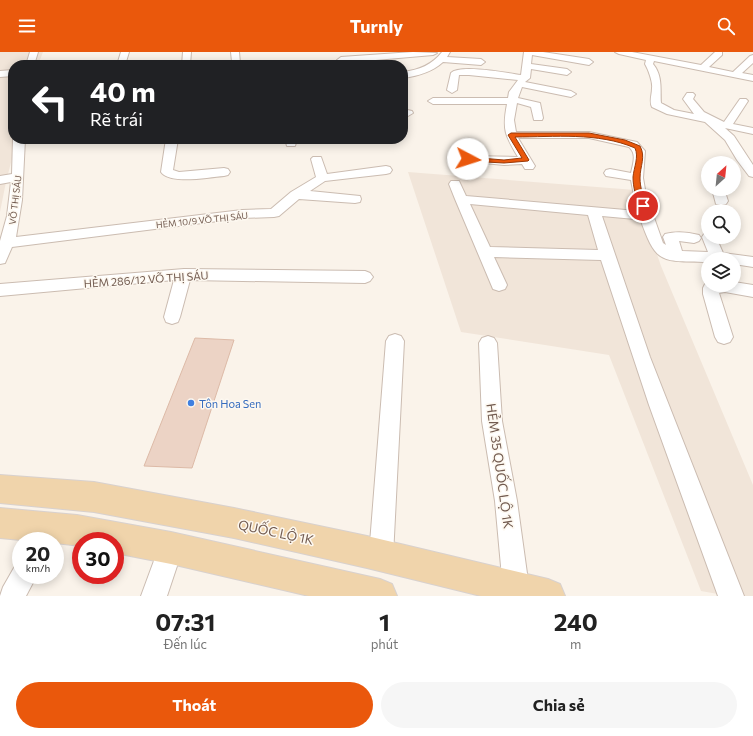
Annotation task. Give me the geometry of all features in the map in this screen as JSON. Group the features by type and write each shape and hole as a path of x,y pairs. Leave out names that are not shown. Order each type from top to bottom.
{"main road":[{"name":"QUỐC LỘ 1K","path":"0,489 94,497 234,523 548,596"},
{"path":"0,523 37,532"},
{"path":"61,532 77,530 171,548 380,596"}],"street":[{"path":"468,159 528,163 511,135 508,120 512,98 522,81 528,66 528,52 590,62"},
{"path":"619,52 753,78"},
{"path":"341,60 433,53"},
{"path":"408,68 423,63 433,53"},
{"path":"703,68 719,54"},
{"path":"408,74 427,70 443,56 487,63"},
{"path":"680,64 690,57"},
{"path":"736,74 753,58"},
{"path":"651,59 649,64 652,68 652,74 657,87 655,98 656,105 671,112 753,131"},
{"path":"528,66 567,72"},
{"path":"538,118 536,105 512,98 458,93 454,75 455,73 468,72 522,81 571,94"},
{"path":"690,95 688,99 692,107 730,138 747,167"},
{"path":"433,101 512,98"},
{"path":"727,125 743,101"},
{"path":"511,135 589,135 633,144 638,147 640,153 636,177 639,193 657,245 666,254 701,257"},
{"name":"VÕ THỊ SÁU","path":"0,259 11,230 18,177 19,144"},
{"path":"171,144 167,172 170,174 178,176 224,172"},
{"path":"317,159 322,178"},
{"name":"HẺM 10/9 VÕ THỊ SÁU","path":"6,243 242,214 274,213 296,195 322,178 386,170"},
{"path":"610,173 636,177"},
{"path":"0,180 18,177"},
{"path":"455,184 486,252 499,285"},
{"path":"296,195 311,194 331,199 356,199"},
{"path":"461,199 635,215"},
{"path":"594,211 642,362 731,596"},
{"path":"677,256 670,237 701,235"},
{"path":"486,252 607,255"},
{"path":"741,260 753,262"},
{"path":"172,317 184,274"},
{"name":"HẺM 286/12 VÕ THỊ SÁU","path":"0,290 184,274 365,277"},
{"path":"724,337 711,294 711,288 725,286 753,291"},
{"path":"381,556 395,341"},
{"name":"HẺM 35 QUỐC LỘ 1K","path":"488,342 492,421 506,501 516,588"},
{"path":"154,596 171,548"},
{"path":"12,596 19,584"}],"shaded area":[{"path":"0,52 43,52 40,60 8,60 8,144 16,144 0,212"},
{"path":"408,172 635,190 661,266 753,485 753,596 729,596 701,591 609,355 461,332"}],"building":[{"name":"Tôn Hoa Sen","path":"195,338 234,340 192,468 144,466"}],"place":[{"name":"Tôn Hoa Sen","path":"191,403"}],"route":[{"path":"468,159 494,161 526,160 511,135 589,135 625,141 638,147 640,153 636,177 643,206"}]}
